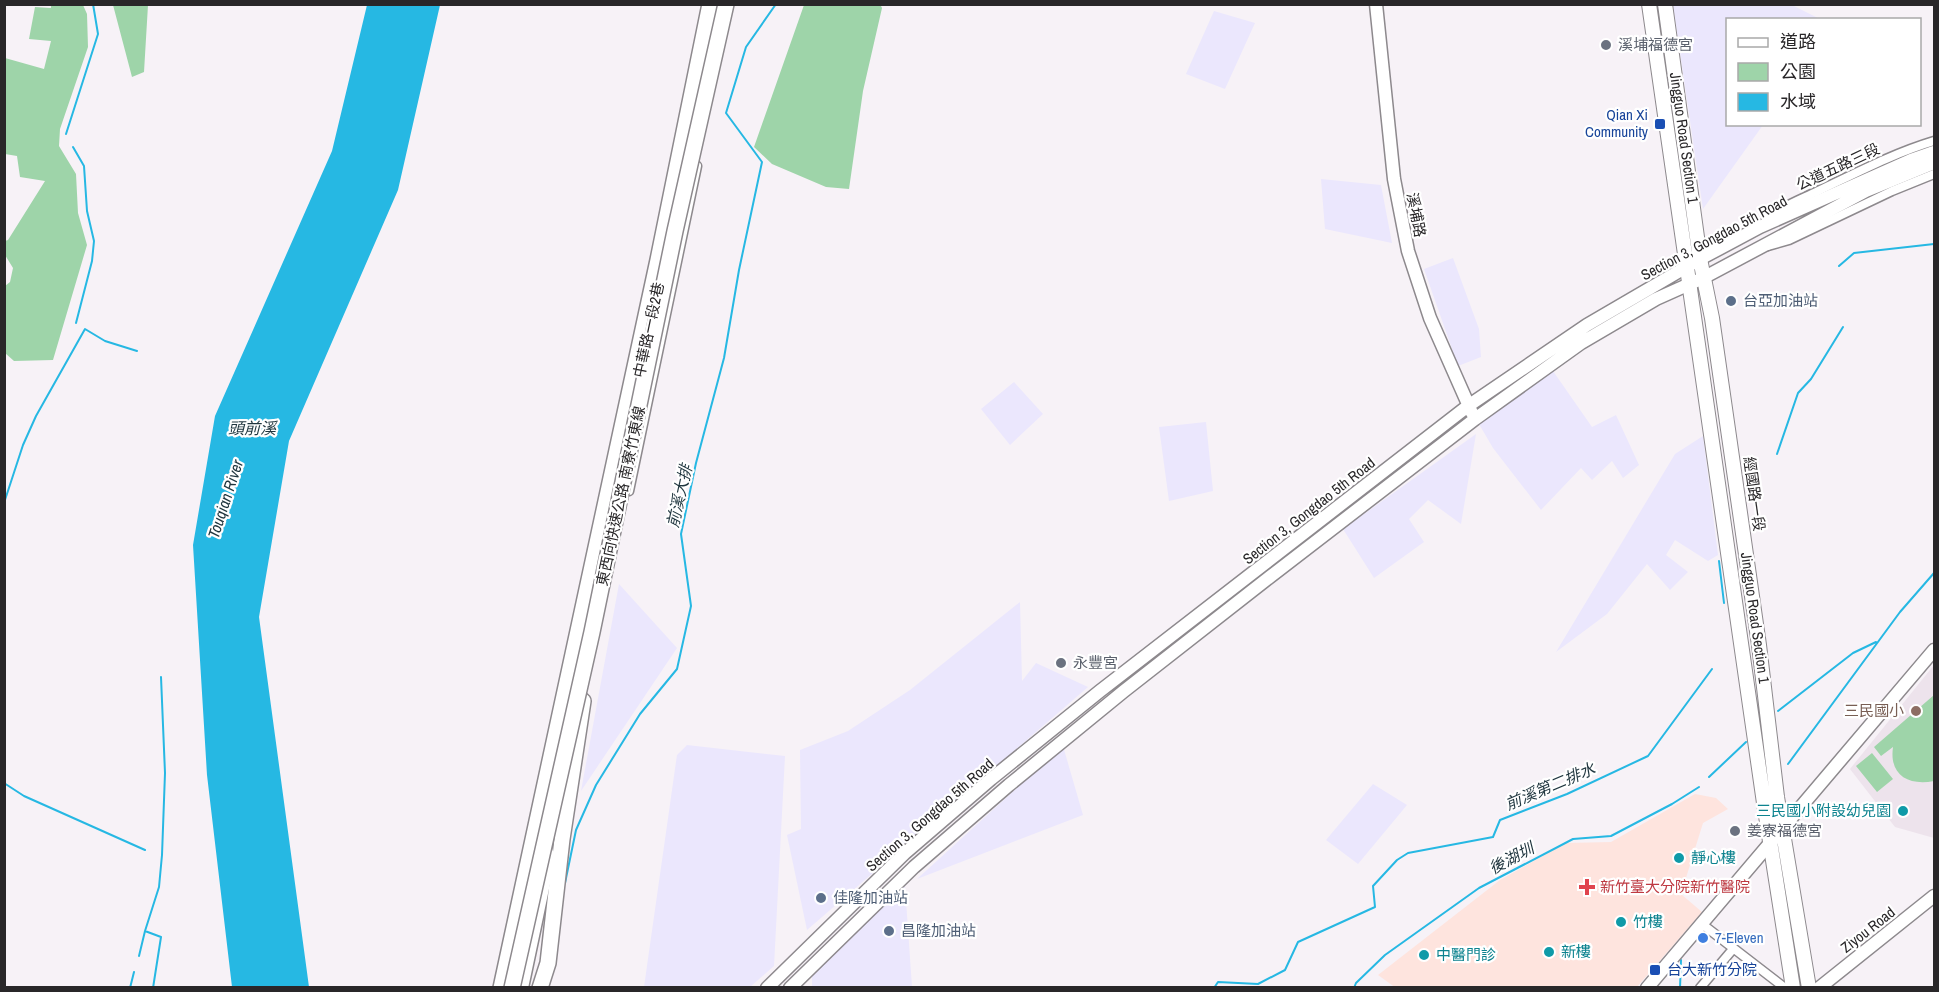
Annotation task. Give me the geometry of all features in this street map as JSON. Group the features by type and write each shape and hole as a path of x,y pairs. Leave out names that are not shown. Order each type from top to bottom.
{"highway":[{"name":"東西向快速公路 南寮竹東線","path":"501,987 653,283 710,4"},
{"name":"東西向快速公路 南寮竹東線","path":"512,987 592,632 675,231 726,4"},
{"path":"540,987 548,963 562,839 583,701"}],"main road":[{"name":"Jingguo Road Section 1","path":"1649,4 1770,845 1793,987"},
{"name":"經國路一段","path":"1665,4 1700,260 1712,318 1758,634 1777,797 1809,987"}],"street":[{"name":"中華路一段2巷","path":"583,701 731,4"},
{"name":"溪埔路","path":"1376,4 1394,179 1408,251 1430,318 1475,419"},
{"name":"公道五路三段","path":"1760,227 1778,210 1890,157 1935,141"},
{"name":"Section 3, Gongdao 5th Road","path":"767,987 905,853 991,779 1468,406 1587,325 1760,227 1911,160 1935,152"},
{"name":"Section 3, Gongdao 5th Road","path":"789,987 914,867 1017,777 1134,683 1475,419 1581,343 1640,308 1764,247 1789,231 1866,191 1935,163"},
{"path":"1764,247 1778,245 1892,191 1935,174"},
{"path":"1647,987 1935,650"},
{"name":"中華路一段2巷","path":"524,987 550,860 544,834 580,675 591,661"},
{"path":"571,713 583,701"},
{"name":"Ziyou Road","path":"1820,987 1935,896"},
{"path":"833,924 843,936"},
{"path":"1702,924 1785,987"},
{"path":"1700,987 1733,949"}],"shaded area":[{"path":"1673,5 1792,5 1818,18 1726,18 1726,126 1762,126 1703,209"},
{"path":"1214,11 1255,23 1225,89 1186,74"},
{"path":"1321,179 1381,185 1392,243 1325,229"},
{"path":"1453,258 1479,329 1481,357 1458,366 1424,269"},
{"path":"1553,371 1592,427 1616,415 1639,465 1623,478 1612,461 1592,480 1581,468 1541,510 1493,448 1479,424"},
{"path":"1014,382 1043,414 1010,445 981,409"},
{"path":"1206,422 1213,491 1169,501 1159,427"},
{"path":"1476,434 1461,524 1428,500 1409,519 1424,542 1374,578 1343,529"},
{"path":"1703,436 1718,555 1708,561 1675,540 1666,555 1688,572 1670,590 1647,564 1607,614 1556,652 1675,454"},
{"path":"619,584 677,648 581,791"},
{"path":"1020,602 1022,681 1036,663 1088,687 807,930 787,835 801,829 800,750 848,731 910,690"},
{"name":"三民國小","path":"1934,665 1934,838 1895,827 1850,769"},
{"path":"687,745 785,756 774,966 750,987 644,987 677,755"},
{"path":"1063,746 1083,815 917,879"},
{"path":"1373,784 1407,805 1358,864 1326,840"},
{"name":"新竹臺大分院新竹醫院","path":"1695,794 1716,798 1728,809 1703,823 1681,894 1702,912 1637,987 1396,988 1378,975 1500,880 1566,843 1611,842"},
{"path":"905,886 912,987 812,987 812,974"}],"green space":[{"path":"880,4 882,8 863,91 849,189 826,187 772,164 754,147 804,5"},
{"path":"51,5 83,5 87,14 88,47 60,129 59,146 76,174 78,213 87,245 53,360 14,361 5,353 5,286 10,282 13,268 5,255 5,241 8,240 45,181 20,177 17,156 5,154 5,58 44,69 51,41 29,39 35,7 51,8"},
{"path":"113,5 148,5 144,72 132,77"},
{"path":"1934,695 1934,781 1916,782 1902,776 1897,771 1894,765 1893,747 1881,756 1874,747"},
{"path":"1872,753 1893,779 1877,792 1856,766"}],"water":[{"name":"頭前溪","path":"367,5 440,5 398,190 289,441 259,617 309,987 232,987 207,775 193,545 215,416 332,151"}],"waterway":[{"path":"66,134 98,34 93,4"},
{"name":"前溪大排","path":"565,883 576,830 596,785 640,714 677,669 691,606 681,534 696,463 724,358 739,270 762,162 726,113 746,47 776,4"},
{"path":"73,147 84,166 87,211 94,241 92,261 76,323"},
{"name":"前溪第二排水","path":"1839,266 1854,253 1934,244"},
{"name":"前溪第二排水","path":"1777,454 1798,393 1811,379 1843,327"},
{"path":"4,503 23,445 36,416 85,329 105,341 137,351"},
{"name":"前溪第二排水","path":"1719,561 1724,603"},
{"path":"1788,764 1900,612 1934,573"},
{"name":"後湖圳","path":"1778,711 1853,653 1876,642"},
{"name":"前溪第二排水","path":"1214,988 1218,982 1258,984 1285,970 1298,942 1375,907 1373,886 1397,860 1408,853 1493,837 1500,820 1567,794 1648,756 1712,669"},
{"path":"153,988 161,937 145,931 159,887 162,855 165,773 161,677"},
{"name":"後湖圳","path":"1709,777 1746,742"},
{"path":"4,783 24,796 145,850"},
{"name":"後湖圳","path":"1354,988 1356,983 1385,955 1479,888 1573,839 1611,836 1699,787"},
{"path":"139,956 145,931"},
{"path":"1680,988 1681,960"},
{"path":"130,988 134,972"}],"place":[{"name":"溪埔福德宮","path":"1606,45"},
{"name":"Qian Xi Community","path":"1660,124"},
{"name":"台亞加油站","path":"1731,301"},
{"name":"永豐宮","path":"1061,663"},
{"name":"三民國小","path":"1916,711"},
{"name":"三民國小附設幼兒園","path":"1903,811"},
{"name":"姜寮福德宮","path":"1735,831"},
{"name":"靜心樓","path":"1679,858"},
{"name":"新竹臺大分院新竹醫院","path":"1587,887"},
{"name":"佳隆加油站","path":"821,898"},
{"name":"竹樓","path":"1621,922"},
{"name":"昌隆加油站","path":"889,931"},
{"name":"7-Eleven","path":"1703,938"},
{"name":"新樓","path":"1549,952"},
{"name":"中醫門診","path":"1424,955"},
{"name":"台大新竹分院","path":"1655,970"}],"water label":[{"name":"Touqian River","path":"225,499"}]}
